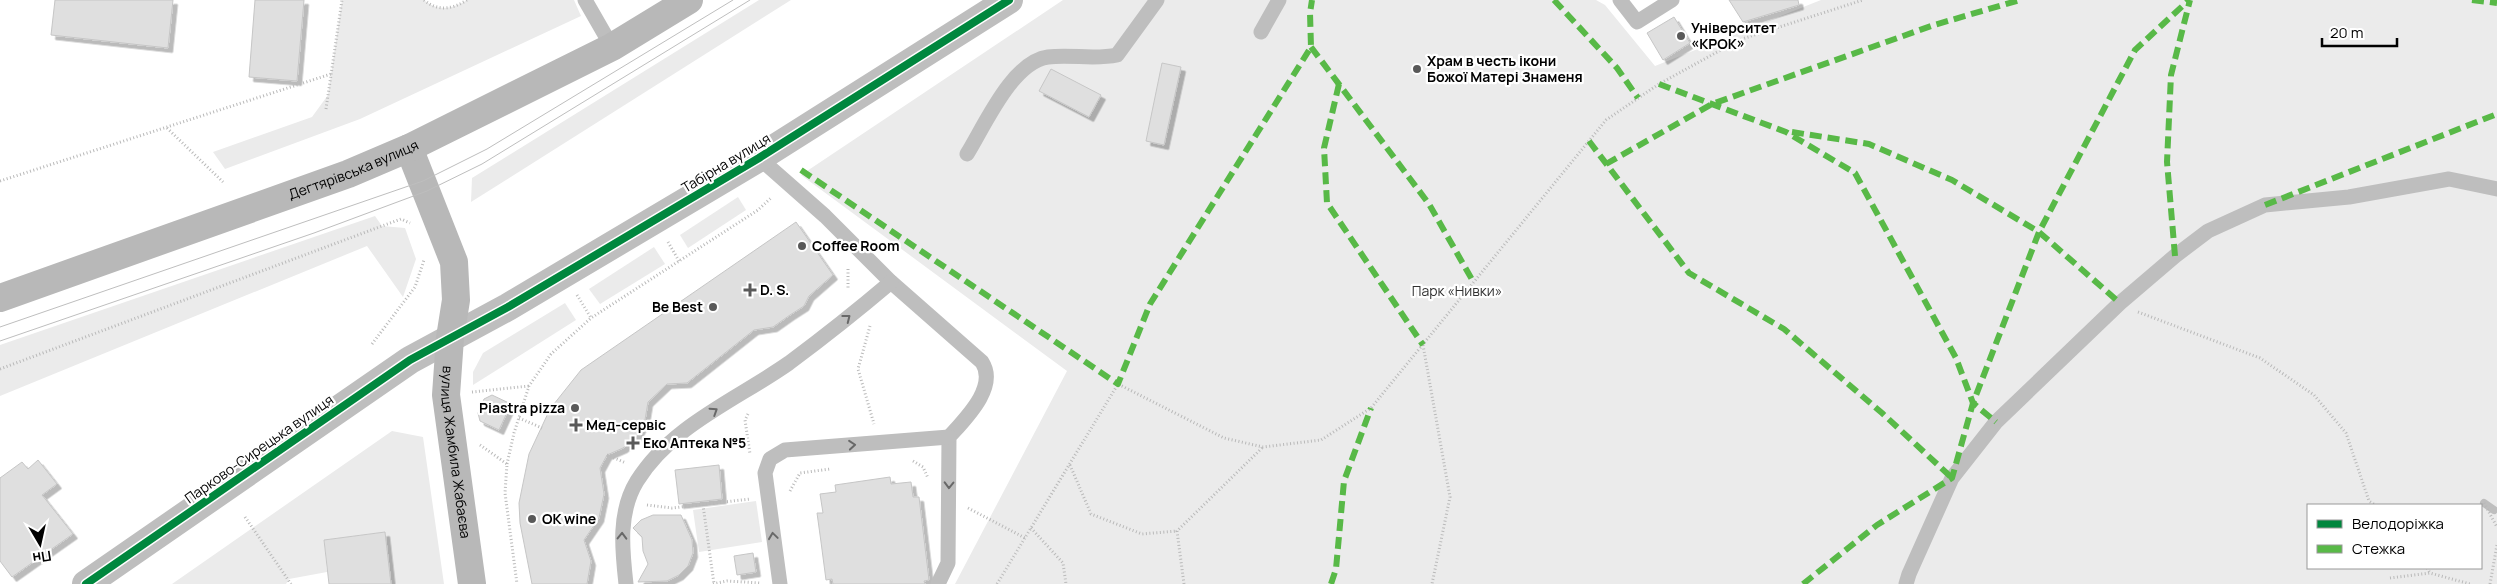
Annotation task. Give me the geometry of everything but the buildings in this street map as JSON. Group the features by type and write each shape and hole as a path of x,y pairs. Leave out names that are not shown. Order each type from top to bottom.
{"main road":[{"name":"Дегтярівська вулиця","path":"0,298 348,174 408,148 612,47 689,0"},
{"name":"вулиця Жамбила Жабаєва","path":"408,148 454,262 456,300 450,338 446,395 472,584"}],"street":[{"name":"Табірна вулиця","path":"450,338 508,307 758,158 1009,0"},
{"name":"Парково-Сирецька вулиця","path":"86,584 410,360 450,338"}],"lane":[{"path":"585,0 612,47"},
{"path":"967,154 1014,77 1029,63 1047,57 1101,58 1117,55 1157,0"},
{"path":"1261,32 1279,0"},
{"path":"1620,0 1637,22 1672,0"},
{"path":"758,158 825,216 890,282 982,362 987,370 986,385 968,416 950,437 948,563 938,584"},
{"path":"1906,584 1952,478 1996,422 2120,303 2208,232 2265,205 2349,197 2449,179 2497,189"},
{"path":"626,584 622,552 623,518 636,482 661,450 701,420 788,363 862,307 890,282"},
{"path":"780,582 765,473 770,459 785,450 950,437"}],"path":[{"path":"326,109 342,0"},
{"path":"424,0 431,6 454,9 467,0"},
{"path":"997,584 1118,384 1224,438 1263,447 1321,440 1372,408 1606,120 1659,84 1740,40 1863,0"},
{"path":"0,180 331,74"},
{"path":"167,128 223,182"},
{"path":"517,584 505,493 507,464 529,386 551,354 591,318 758,210 776,193"},
{"path":"0,369 401,219 417,227"},
{"path":"666,239 679,261"},
{"path":"372,344 415,287 427,254"},
{"path":"850,288 862,307 870,326 858,369 879,443"},
{"path":"576,293 591,318"},
{"path":"2120,303 2155,319 2260,358 2314,395 2346,433 2369,501 2374,504"},
{"path":"1424,345 1450,497 1432,584"},
{"path":"472,400 471,392 529,386"},
{"path":"519,418 542,428"},
{"path":"477,443 507,464"},
{"path":"1070,465 1091,514 1142,534 1177,531 1263,447"},
{"path":"607,455 626,464"},
{"path":"910,460 923,468 929,480 930,500 949,498 1025,538"},
{"path":"791,500 790,490 800,473 836,468"},
{"path":"628,503 672,508 756,499"},
{"path":"2484,503 2497,527"},
{"path":"703,505 714,584 727,581 780,582"},
{"path":"245,517 291,584"},
{"path":"1031,528 1063,563 1066,584"},
{"path":"1177,531 1184,584"},
{"path":"2490,584 2497,545"},
{"path":"2428,569 2430,573"},
{"path":"2390,578 2430,573 2470,584"}],"green space":[{"path":"342,0 424,0 429,4 445,8 467,0 574,0 581,16 360,119 225,169 213,152 312,117 328,95"},
{"path":"759,0 791,0 471,202 472,178"},
{"name":"Парк «Нивки»","path":"1063,0 1596,0 1605,5 1655,66 1821,0 2497,0 2497,584 955,584 1067,371 801,175"},
{"path":"738,197 746,210 688,248 680,235"},
{"path":"375,216 382,226 405,228 416,259 403,297 367,246 0,396 0,345"},
{"path":"654,247 665,264 600,304 589,289"},
{"path":"565,303 576,320 473,385 473,372 483,353"},
{"path":"392,431 423,437 444,584 391,584 385,532 324,540 327,572 289,579 286,584 172,584"},
{"path":"756,501 762,542 699,552 693,510"}],"waterway":[{"path":"2484,503 2494,510"}],"tram line":[{"path":"0,327 423,181 487,149 733,0"},
{"path":"0,341 314,233 427,191 482,164 750,0"}],"marked path":[{"path":"801,170 1118,384 1150,304 1311,47 1310,13 1312,0"},
{"path":"1554,0 1617,68 1638,98"},
{"path":"1606,164 1712,104 1934,25 2020,0"},
{"path":"1803,584 1877,525 1952,478 1973,403 2039,232 2135,50 2189,0"},
{"path":"2175,256 2167,162 2171,75 2190,0"},
{"path":"2472,0 2497,3"},
{"path":"1311,47 1429,204 1474,283"},
{"path":"1339,84 1324,148 1327,203 1423,345"},
{"path":"1659,84 1786,132 1855,173 1956,358 1973,403 1996,422"},
{"path":"2265,205 2497,114"},
{"path":"1792,132 1869,144 1952,180 2039,232 2120,303"},
{"path":"1589,141 1689,273 1784,329 1882,413 1952,478"},
{"path":"1331,584 1336,569 1344,481 1371,408"}],"cycle path":[{"path":"86,584 410,360 508,307 759,158 1009,0"}],"place":[{"name":"Університет «КРОК»","path":"1681,36"},
{"name":"Храм в честь ікони Божої Матері Знаменя","path":"1417,69"},
{"name":"Coffee Room","path":"802,246"},
{"name":"D. S.","path":"750,290"},
{"name":"Be Best","path":"713,307"},
{"name":"Piastra pizza","path":"575,408"},
{"name":"Мед-сервіс","path":"576,425"},
{"name":"Еко Аптека №5","path":"633,443"},
{"name":"OK wine","path":"532,519"}]}
